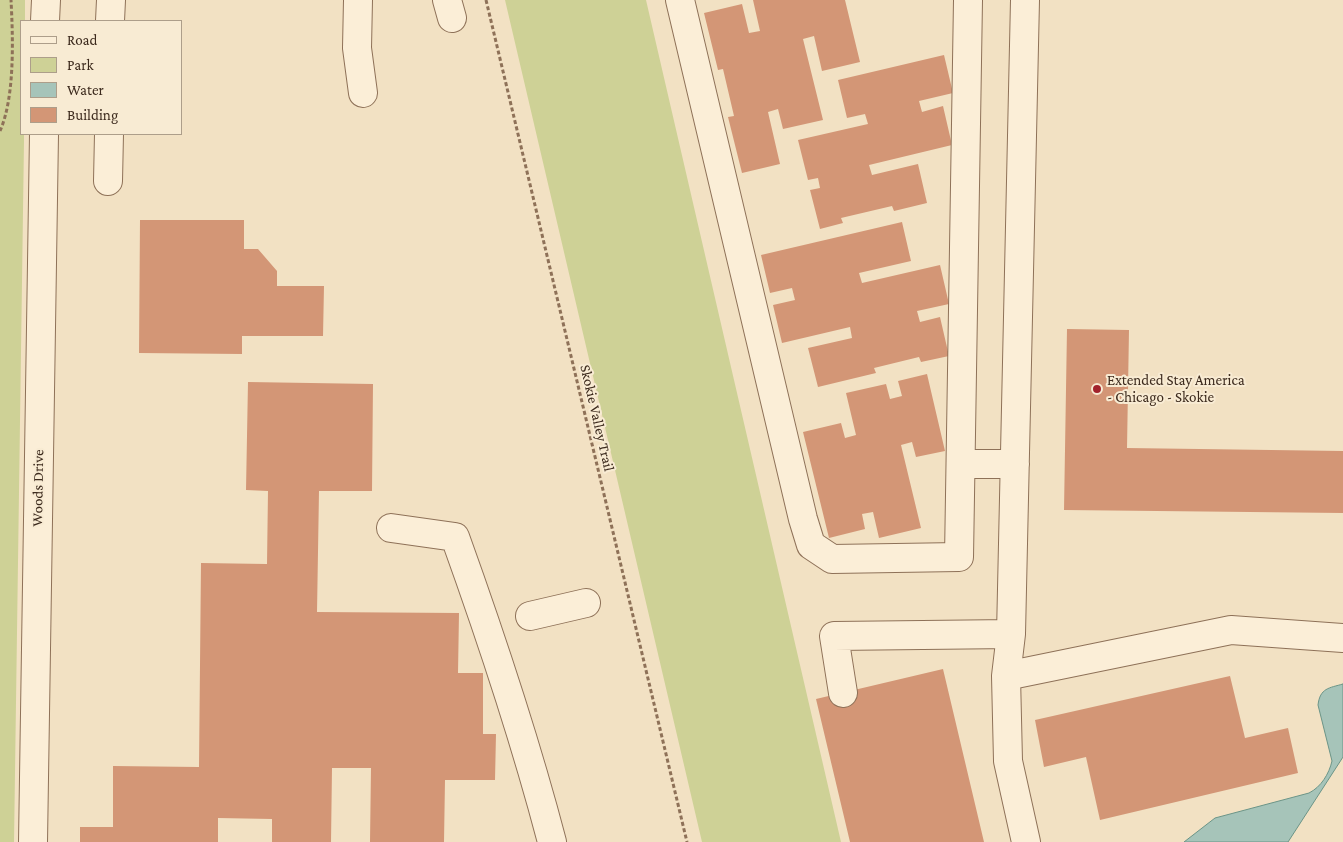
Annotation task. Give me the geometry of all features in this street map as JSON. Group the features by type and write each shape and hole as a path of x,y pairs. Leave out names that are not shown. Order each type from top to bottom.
{"street":[{"path":"45,20 46,0"},
{"path":"110,20 111,0"},
{"path":"358,0 357,48 363,93"},
{"path":"680,0 803,519 811,545 832,559 959,557 968,0"},
{"path":"1025,0 1011,634 1006,676 1008,761 1026,842"},
{"name":"Woods Drive","path":"33,842 44,135"},
{"path":"108,181 109,135"},
{"path":"961,464 1014,464"},
{"path":"392,528 454,537 489,632 539,791 552,842"},
{"path":"530,616 586,603"},
{"path":"1006,676 1231,630 1343,638"},
{"path":"843,693 834,636 1011,634"}],"path":[{"path":"0,131 5,119 10,94 11,0"},
{"name":"Skokie Valley Trail","path":"486,0 687,842"}],"green space":[{"path":"0,0 25,0 25,20 20,20 20,135 24,135 24,141 14,842 0,842"},
{"path":"505,0 646,0 841,842 702,842"}],"water":[{"path":"1343,684 1343,757 1288,842 1184,842 1215,818 1309,793 1321,784 1329,771 1332,761 1318,705 1319,699 1326,690"}],"building":[{"path":"753,0 845,0 860,62 822,71 814,36 803,39 823,120 783,129 778,109 768,112 780,164 742,173 728,117 734,116 723,69 718,70 704,13 742,4 749,33 760,31"},
{"path":"944,55 953,93 919,101 922,112 943,106 952,145 869,165 872,175 918,164 927,203 894,211 892,206 841,218 843,223 820,229 810,190 820,188 818,178 808,180 798,140 868,124 865,114 847,118 838,80"},
{"path":"140,220 244,220 244,249 258,249 277,271 277,286 324,286 323,336 242,336 242,354 139,353"},
{"path":"902,222 911,261 859,273 862,283 940,265 949,304 917,311 920,322 940,317 949,356 921,362 919,357 874,368 876,373 818,387 808,348 852,338 850,327 782,343 773,305 795,300 792,288 770,293 761,255"},
{"name":"Extended Stay America - Chicago - Skokie","path":"1067,329 1129,330 1127,448 1343,451 1343,513 1064,510"},
{"path":"927,374 945,451 916,457 912,442 901,445 921,528 879,538 873,512 862,514 865,529 829,538 803,432 841,423 845,438 856,435 846,393 886,384 890,399 902,396 898,381"},
{"path":"248,382 373,384 372,491 319,491 317,612 459,613 458,673 483,673 483,734 496,734 495,780 445,780 444,842 370,842 371,768 332,768 331,842 272,842 272,819 218,818 218,842 80,842 80,827 113,827 113,766 199,767 201,563 267,564 268,491 246,490"},
{"path":"943,669 984,842 850,842 816,699"},
{"path":"1230,676 1245,738 1288,728 1298,773 1100,820 1086,757 1044,767 1035,720"}],"place":[{"name":"Extended Stay America - Chicago - Skokie","path":"1097,389"}]}
